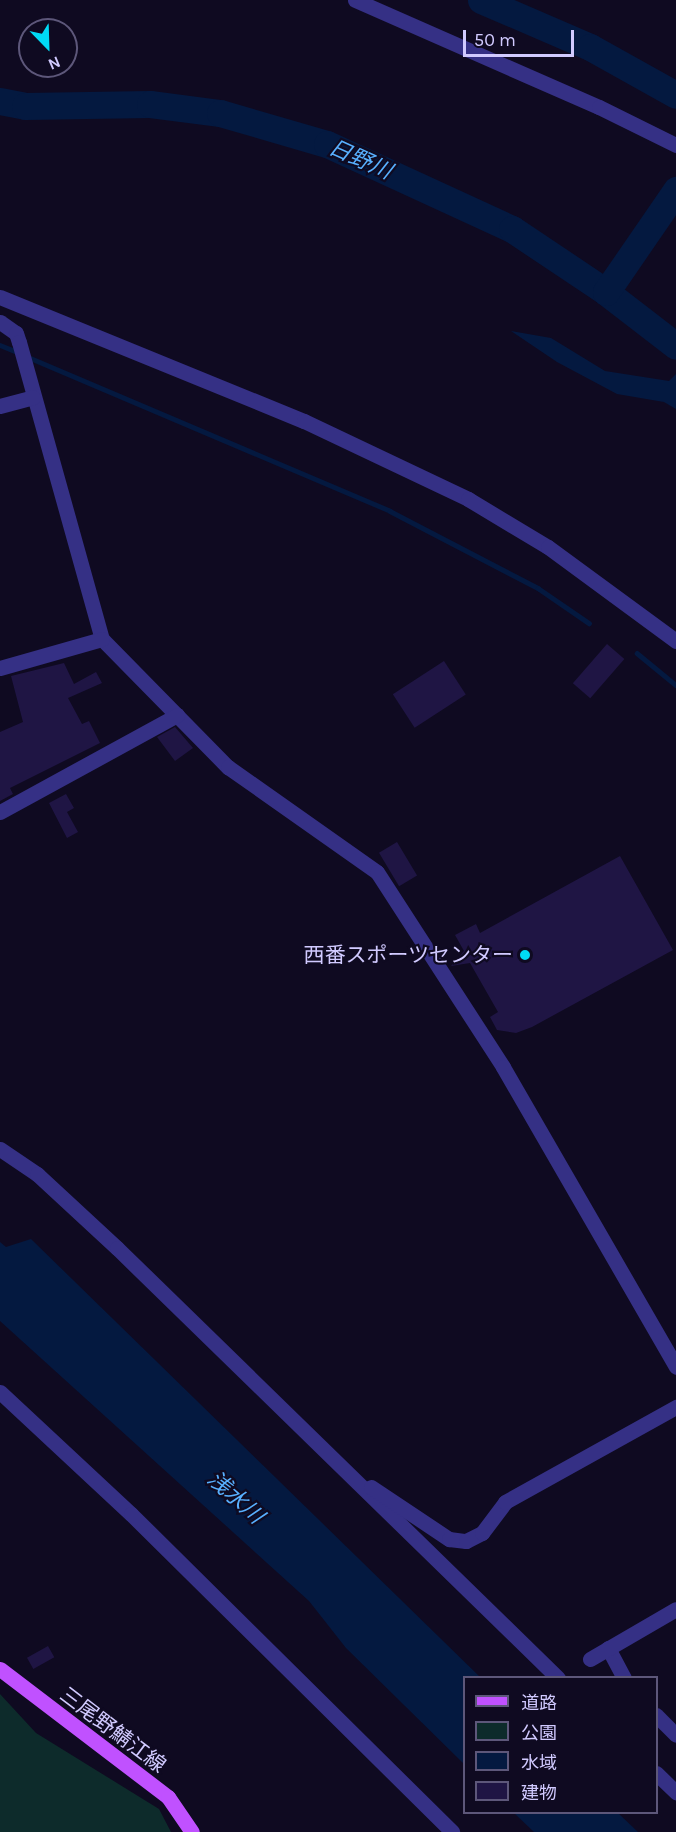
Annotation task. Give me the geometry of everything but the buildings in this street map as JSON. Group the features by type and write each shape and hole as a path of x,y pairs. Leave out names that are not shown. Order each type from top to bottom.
{"main road":[{"name":"三尾野鯖江線","path":"0,1669 168,1797 192,1832"}],"street":[{"path":"356,0 599,107 676,145"},
{"path":"0,297 304,422 468,499 548,547 676,641"},
{"path":"0,322 16,333 19,342 102,639 228,767 377,872 503,1067 676,1367"},
{"path":"0,406 33,397"},
{"path":"0,668 102,639"},
{"path":"0,812 177,715"},
{"path":"0,1149 38,1174 117,1248 557,1676"},
{"path":"0,1392 131,1514 452,1832"},
{"path":"355,1479 382,1492 449,1539 466,1541 482,1533 505,1502 676,1407"},
{"path":"590,1659 676,1609"},
{"path":"608,1648 623,1676"},
{"path":"658,1716 676,1735"},
{"path":"658,1774 676,1792"}],"green space":[{"path":"0,1694 36,1733 159,1809 171,1832 0,1832"}],"water":[{"path":"511,331 551,338 605,371 669,381 676,374 676,409 664,402 617,394 557,362"},
{"name":"浅水川","path":"31,1239 479,1676 463,1676 463,1763 346,1648 309,1601 0,1321 0,1242 6,1247"},
{"path":"515,1814 619,1814 638,1832 534,1832"}],"waterway":[{"path":"481,0 590,47 676,95"},
{"name":"日野川","path":"0,101 25,106 150,104 220,113 327,144 512,229 606,292 676,346"},
{"path":"606,292 676,190"},
{"path":"0,345 17,352"},
{"path":"28,357 390,511 538,588 589,623"},
{"path":"637,653 676,685"}],"place":[{"name":"西番スポーツセンター","path":"525,955"}]}
